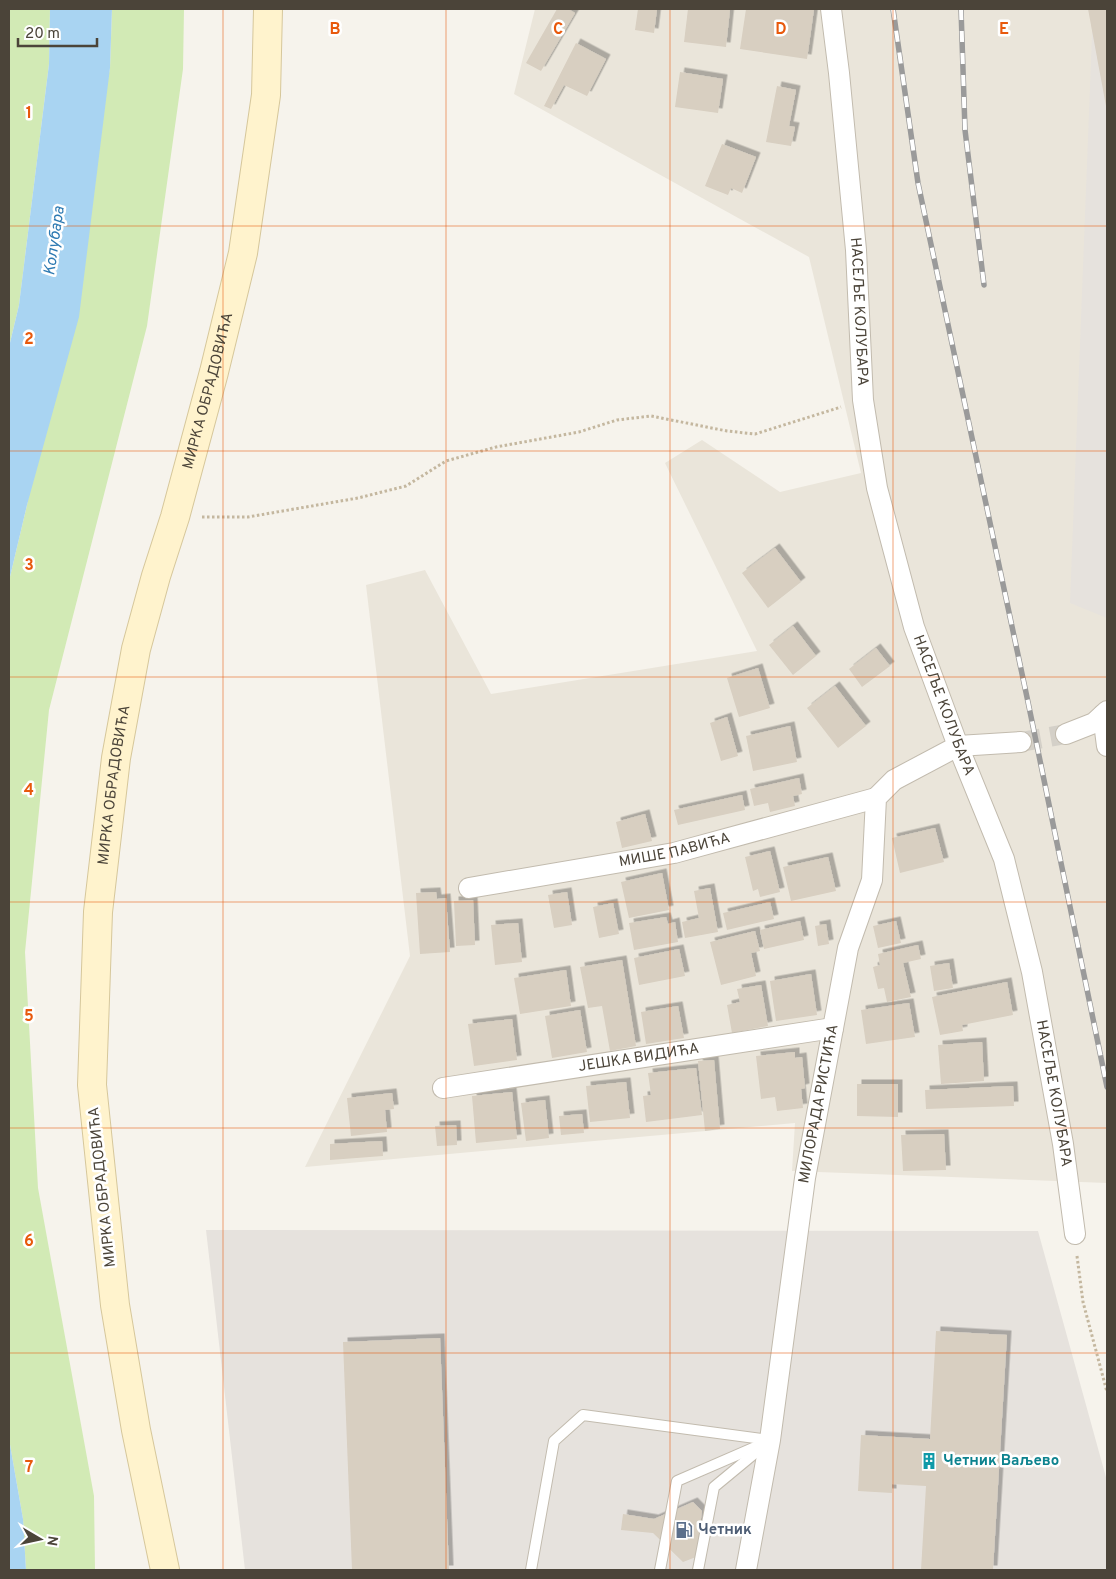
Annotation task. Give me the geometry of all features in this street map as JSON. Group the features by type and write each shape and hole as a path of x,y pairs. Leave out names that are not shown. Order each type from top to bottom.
{"street":[{"name":"МИРКА ОБРАДОВИЋА","path":"165,1570 136,1430 115,1305 92,1085 98,912 116,758 136,649 156,576 175,517 214,372 243,252 266,95 268,9"},
{"name":"НАСЕЉЕ КОЛУБАРА","path":"831,9 840,73 856,250 863,400 877,488 914,627 958,746 1004,859 1032,972 1063,1144 1075,1234"},
{"path":"1066,734 1094,723 1105,713"},
{"path":"1105,713 1107,746"},
{"path":"876,798 894,780 958,746 1021,742"},
{"name":"МИШЕ ПАВИЋА","path":"469,888 674,853 876,798"},
{"name":"МИЛОРАДА РИСТИЋА","path":"746,1570 770,1440 805,1178 848,948 872,880 876,798"},
{"name":"ЈЕШКА ВИДИЋА","path":"443,1088 833,1028"}],"lane":[{"path":"531,1570 554,1440 584,1415 770,1440"},
{"path":"660,1570 677,1481 770,1440"},
{"path":"698,1570 714,1487 770,1440"}],"path":[{"path":"175,517 248,517 358,498 406,486 446,461 496,447 579,432 617,420 651,416 727,431 755,434 863,400"},
{"path":"1075,1234 1083,1302 1107,1392"}],"shaded area":[{"path":"535,9 1107,9 1107,1183 792,1171 795,1123 305,1167 410,956 366,585 425,570 491,694 757,651 665,463 702,440 780,492 861,473 809,257 514,94"},
{"path":"1093,9 1107,9 1107,618 1070,603"},
{"path":"206,1230 1038,1231 1107,1481 1107,1570 245,1570"}],"green space":[{"path":"9,9 50,9 49,64 19,305 9,347"},
{"path":"112,9 184,9 183,69 147,326 49,710 25,952 38,1188 94,1496 95,1570 26,1570 23,1519 9,1439 9,581 27,505 110,68"}],"water":[{"name":"Колубара","path":"50,9 112,9 110,68 79,317 27,505 9,581 9,347 19,305 49,64"},
{"path":"9,1439 23,1519 26,1570 9,1570"}],"building":[{"path":"557,9 568,9 575,13 541,71 526,63"},
{"path":"638,9 657,9 654,33 635,30"},
{"path":"688,9 730,9 726,47 684,42"},
{"path":"746,9 814,9 807,59 740,49"},
{"path":"1088,9 1107,9 1107,106 1106,106"},
{"path":"576,43 606,59 587,96 564,85 551,109 544,106"},
{"path":"680,72 723,79 718,113 675,107"},
{"path":"777,86 796,90 789,126 795,127 791,146 766,142"},
{"path":"722,144 756,157 742,193 731,188 728,195 705,186"},
{"path":"775,548 801,582 768,608 742,573"},
{"path":"793,626 816,656 793,675 769,645"},
{"path":"876,648 890,666 862,687 849,669"},
{"path":"758,668 770,708 739,717 727,678"},
{"path":"835,686 866,726 838,748 807,708"},
{"path":"727,717 738,756 721,761 710,723"},
{"path":"790,726 797,762 753,771 746,736"},
{"path":"799,778 802,794 793,796 795,806 770,812 768,803 754,806 750,789"},
{"path":"742,795 745,810 678,825 674,810"},
{"path":"645,814 652,841 622,848 616,822"},
{"path":"935,828 944,862 900,873 892,838"},
{"path":"770,851 780,892 760,897 758,889 753,891 745,857"},
{"path":"828,857 836,891 791,901 783,867"},
{"path":"662,873 669,910 629,918 621,882"},
{"path":"710,888 718,932 685,938 682,922 699,918 694,891"},
{"path":"436,892 437,899 446,898 450,952 420,954 416,893"},
{"path":"567,892 572,925 554,928 548,895"},
{"path":"473,900 475,945 456,946 454,901"},
{"path":"770,902 774,919 727,930 723,913"},
{"path":"613,903 619,934 599,938 593,907"},
{"path":"666,917 668,924 675,922 678,942 634,950 629,923"},
{"path":"800,921 804,940 764,949 760,930"},
{"path":"896,921 901,943 878,948 873,926"},
{"path":"518,923 522,962 495,965 491,925"},
{"path":"826,924 829,944 818,946 815,926"},
{"path":"755,931 760,951 751,953 756,976 721,985 710,942"},
{"path":"918,945 921,959 903,963 911,997 887,1002 884,988 878,989 873,967 880,965 878,954"},
{"path":"679,949 685,976 639,985 634,958"},
{"path":"622,960 636,1046 610,1051 602,1006 588,1008 580,967"},
{"path":"949,963 953,988 934,991 930,966"},
{"path":"566,970 571,1006 520,1014 514,978"},
{"path":"811,974 817,1015 776,1021 770,981"},
{"path":"1007,982 1013,1015 962,1025 963,1031 940,1035 932,997"},
{"path":"761,985 768,1026 732,1033 727,1005 740,1002 737,989"},
{"path":"909,1003 915,1037 866,1044 861,1010"},
{"path":"678,1006 684,1038 646,1044 641,1012"},
{"path":"580,1010 587,1052 552,1058 545,1016"},
{"path":"512,1019 517,1060 474,1066 468,1024"},
{"path":"982,1042 984,1081 941,1084 938,1045"},
{"path":"795,1052 795,1058 802,1057 805,1088 801,1089 803,1108 777,1111 775,1097 761,1099 756,1056"},
{"path":"714,1060 720,1129 705,1131 698,1061"},
{"path":"696,1068 702,1115 646,1122 643,1096 651,1095 648,1073"},
{"path":"626,1082 630,1118 590,1122 586,1086"},
{"path":"857,1084 898,1084 898,1117 857,1116"},
{"path":"1013,1086 1014,1106 926,1109 925,1090"},
{"path":"512,1092 517,1139 476,1143 472,1096"},
{"path":"392,1093 394,1109 385,1110 387,1132 351,1136 347,1098"},
{"path":"545,1100 549,1138 526,1141 521,1103"},
{"path":"582,1114 584,1133 561,1135 559,1116"},
{"path":"456,1125 457,1145 437,1146 435,1126"},
{"path":"944,1134 946,1170 903,1171 901,1135"},
{"path":"382,1141 383,1156 330,1160 330,1144"},
{"name":"Четник Ваљево","path":"936,1331 1007,1335 993,1570 921,1570 926,1486 892,1484 892,1493 858,1491 861,1435 930,1439"},
{"path":"440,1338 449,1570 352,1570 343,1342"},
{"path":"693,1502 702,1511 696,1557 683,1562 653,1533 621,1530 623,1514 654,1519"}],"tunnel":[{"path":"1021,742 1066,734"}],"railway":[{"path":"893,9 918,183 1107,1087"},
{"path":"961,9 965,130 984,285"}],"place":[{"name":"Четник Ваљево","path":"929,1461"},
{"name":"Четник","path":"684,1530"}]}
